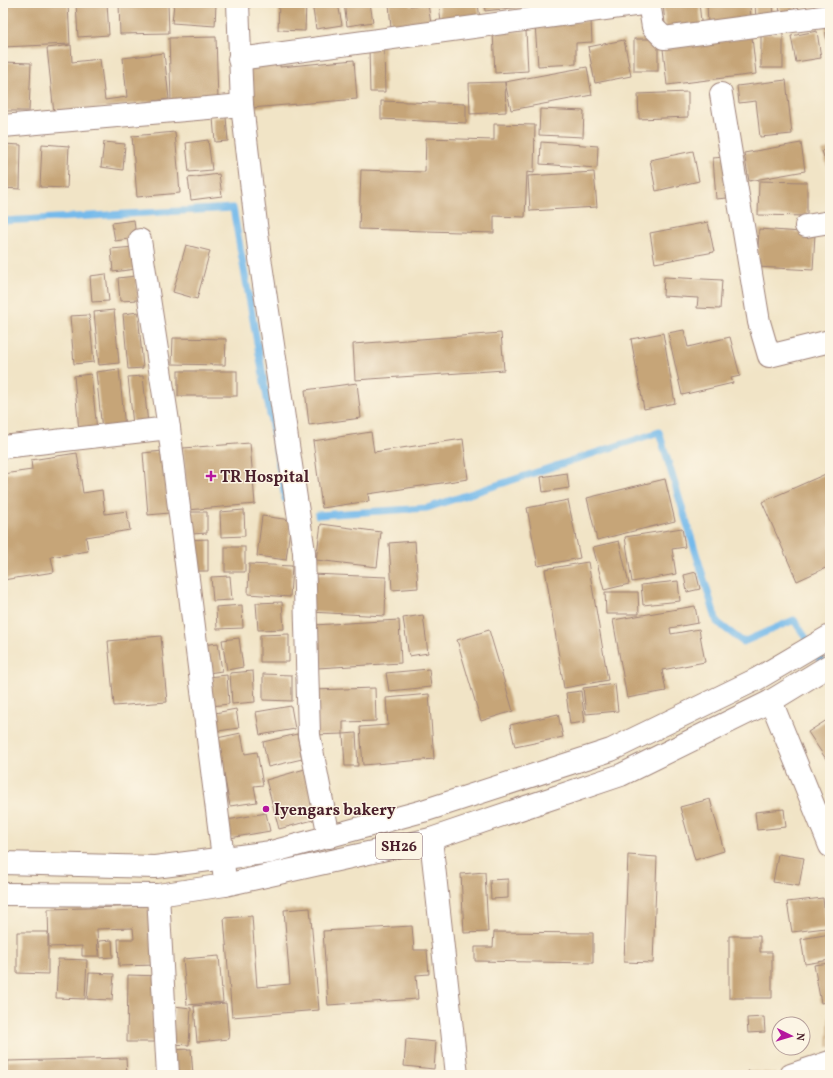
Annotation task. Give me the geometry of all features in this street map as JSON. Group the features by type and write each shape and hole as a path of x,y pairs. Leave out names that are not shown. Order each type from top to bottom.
{"street":[{"path":"238,3 242,106 260,258 304,552 309,735 329,837"},
{"path":"239,59 649,3 653,27 664,38 830,16"},
{"path":"721,94 759,322 768,356 830,341"},
{"path":"3,126 242,106"},
{"path":"806,226 830,222"},
{"path":"140,240 169,428 225,884"},
{"path":"3,447 169,428"},
{"name":"SH26","path":"3,863 155,867 271,852 329,837 422,811 611,750 757,680 830,636"},
{"path":"830,665 770,701 830,846"},
{"name":"SH26","path":"3,894 158,895 225,884 431,839 621,775 770,701"},
{"path":"431,839 457,1075"},
{"path":"158,895 168,1075"},
{"path":"791,1075 830,1062"}],"building":[{"path":"3,3 68,3 70,44 3,47"},
{"path":"76,3 107,3 109,35 78,37"},
{"path":"119,3 168,3 169,33 120,34"},
{"path":"174,3 216,3 215,26 172,23"},
{"path":"279,3 306,3 305,31 278,30"},
{"path":"312,3 338,3 342,25 316,29"},
{"path":"344,3 370,3 373,22 347,26"},
{"path":"389,3 410,3 410,6 428,4 431,24 391,29"},
{"path":"439,3 478,3 480,20 441,23"},
{"path":"484,3 529,3 529,6 485,11"},
{"path":"663,3 699,3 702,30 666,34"},
{"path":"707,3 750,3 751,21 708,24"},
{"path":"755,3 773,3 774,18 756,20"},
{"path":"779,3 794,3 795,15 780,16"},
{"path":"814,3 830,3 830,7 814,7"},
{"path":"591,21 592,42 576,43 576,64 538,66 535,24"},
{"path":"825,25 830,25 830,63 829,63"},
{"path":"526,31 528,71 495,73 493,32"},
{"path":"817,31 821,58 796,62 791,36"},
{"path":"761,34 783,34 783,68 761,68"},
{"path":"216,37 218,100 171,101 169,38"},
{"path":"752,37 756,74 667,85 663,49"},
{"path":"634,39 658,39 658,71 634,71"},
{"path":"624,40 631,76 595,83 588,47"},
{"path":"71,45 72,62 100,59 105,100 127,97 123,58 164,53 169,99 54,114 47,48"},
{"path":"384,46 385,92 370,92 369,47"},
{"path":"354,60 357,99 251,108 248,65 280,62 280,67"},
{"path":"3,62 31,63 29,111 3,111"},
{"path":"587,67 592,95 511,110 505,82"},
{"path":"786,80 792,134 760,137 756,101 739,103 737,86"},
{"path":"505,82 506,112 470,114 469,83"},
{"path":"688,92 688,117 639,119 638,94"},
{"path":"381,101 466,104 466,123 381,119"},
{"path":"540,109 584,111 583,137 539,135"},
{"path":"226,117 228,141 215,142 213,118"},
{"path":"494,124 535,125 534,173 527,172 525,217 494,216 494,233 359,229 361,170 425,172 426,138 494,140"},
{"path":"175,132 180,193 137,197 132,136"},
{"path":"208,140 212,170 189,172 186,143"},
{"path":"104,142 125,144 123,170 101,167"},
{"path":"541,142 598,146 597,168 540,164"},
{"path":"801,143 805,171 749,181 744,153"},
{"path":"3,144 21,145 20,189 3,188"},
{"path":"42,144 69,146 67,188 40,187"},
{"path":"830,148 830,175 822,151"},
{"path":"693,151 699,181 656,191 650,160"},
{"path":"725,157 727,198 716,199 713,158"},
{"path":"594,172 597,207 530,211 528,176"},
{"path":"219,174 222,196 191,200 188,178"},
{"path":"759,181 807,182 807,216 758,215"},
{"path":"134,220 136,238 115,241 112,223"},
{"path":"708,222 714,252 655,263 650,233"},
{"path":"759,229 815,233 813,270 757,267"},
{"path":"186,245 210,251 197,299 173,292"},
{"path":"134,247 136,269 113,272 111,249"},
{"path":"106,274 109,301 92,302 90,276"},
{"path":"136,276 138,300 120,301 118,278"},
{"path":"664,277 722,280 720,309 697,308 698,298 663,296"},
{"path":"114,310 119,363 99,365 94,312"},
{"path":"138,312 143,368 128,369 123,314"},
{"path":"89,315 94,362 74,364 70,316"},
{"path":"684,330 688,347 730,337 740,376 731,378 733,383 682,395 668,333"},
{"path":"501,333 504,370 355,380 353,344"},
{"path":"663,333 675,403 644,409 631,339"},
{"path":"173,338 226,339 225,365 172,364"},
{"path":"119,369 125,428 102,430 96,372"},
{"path":"178,371 237,371 237,396 178,396"},
{"path":"91,374 97,430 79,431 74,376"},
{"path":"143,376 148,424 133,425 128,377"},
{"path":"357,383 361,418 309,425 305,390"},
{"path":"371,432 374,452 463,439 468,479 368,494 369,501 322,508 313,441"},
{"path":"250,443 255,504 188,510 183,448"},
{"path":"163,451 169,513 148,515 143,453"},
{"path":"77,453 83,493 102,490 105,514 127,511 130,530 86,537 88,551 51,557 54,572 3,580 3,474 32,470 31,460"},
{"path":"830,472 830,566 797,581 762,502"},
{"path":"567,473 569,488 543,492 541,477"},
{"path":"665,479 675,521 597,540 587,498"},
{"path":"568,500 580,558 538,566 527,508"},
{"path":"244,510 245,536 221,537 220,512"},
{"path":"190,512 207,512 207,533 191,534"},
{"path":"262,516 291,520 286,560 257,556"},
{"path":"321,524 381,532 377,567 316,560"},
{"path":"682,528 685,547 672,549 676,574 632,582 625,537"},
{"path":"208,539 208,571 187,571 186,540"},
{"path":"415,541 418,588 392,590 389,543"},
{"path":"619,541 629,584 604,590 593,547"},
{"path":"225,547 245,547 245,572 225,572"},
{"path":"588,562 608,680 564,688 545,569"},
{"path":"249,564 292,566 290,597 248,594"},
{"path":"696,572 700,589 687,592 684,575"},
{"path":"311,574 386,577 385,616 310,612"},
{"path":"230,576 232,600 213,601 211,577"},
{"path":"678,581 680,601 643,605 641,585"},
{"path":"605,592 638,592 639,614 606,614"},
{"path":"282,602 284,629 258,630 256,603"},
{"path":"242,605 243,628 217,629 216,607"},
{"path":"695,606 698,623 670,628 671,634 699,629 705,662 662,670 666,691 627,698 613,620"},
{"path":"423,615 428,653 409,656 403,618"},
{"path":"399,620 401,663 317,668 314,625"},
{"path":"489,630 513,711 481,721 457,640"},
{"path":"289,634 289,662 260,662 260,635"},
{"path":"161,636 167,702 114,706 108,641"},
{"path":"239,638 243,667 227,670 222,640"},
{"path":"218,643 222,671 208,673 203,645"},
{"path":"429,669 431,687 389,691 386,673"},
{"path":"253,671 255,702 232,704 230,673"},
{"path":"263,674 292,675 292,701 263,700"},
{"path":"227,675 229,704 211,706 208,677"},
{"path":"615,684 618,711 586,714 583,688"},
{"path":"375,688 376,721 343,722 343,734 314,735 313,690"},
{"path":"581,691 585,722 570,724 566,693"},
{"path":"429,694 434,759 363,765 360,727 388,725 386,698"},
{"path":"291,706 295,729 260,735 256,712"},
{"path":"236,709 239,728 218,731 215,713"},
{"path":"558,714 563,737 515,747 510,725"},
{"path":"830,718 830,765 808,732"},
{"path":"241,733 245,754 257,752 263,785 254,786 257,802 230,806 217,738"},
{"path":"356,733 358,766 345,766 343,734"},
{"path":"297,734 302,759 268,767 263,742"},
{"path":"305,769 317,819 279,829 266,780"},
{"path":"710,799 724,851 695,860 680,807"},
{"path":"784,809 786,827 757,830 755,812"},
{"path":"266,813 270,831 230,838 227,820"},
{"path":"778,854 804,858 799,886 773,882"},
{"path":"628,855 657,857 653,963 624,962"},
{"path":"485,872 488,932 464,933 461,874"},
{"path":"508,879 508,898 491,899 490,880"},
{"path":"823,898 826,928 792,932 787,902"},
{"path":"156,906 157,965 119,966 118,939 134,939 133,928 97,929 98,956 82,956 82,946 49,947 48,909"},
{"path":"310,908 319,1010 232,1017 224,918 252,916 257,987 290,984 284,910"},
{"path":"412,926 414,950 427,950 429,974 416,975 418,999 328,1005 323,931"},
{"path":"17,932 48,932 48,974 17,973"},
{"path":"494,932 593,933 593,963 475,961 475,947 493,947"},
{"path":"830,934 830,960 805,964 801,939"},
{"path":"729,936 760,936 760,952 772,952 772,998 729,998"},
{"path":"112,940 113,957 100,958 99,941"},
{"path":"219,956 223,1002 187,1005 183,959"},
{"path":"58,959 87,960 85,999 56,998"},
{"path":"830,963 830,1001 821,1003 814,965"},
{"path":"89,973 114,974 112,1000 87,999"},
{"path":"128,975 162,976 161,1042 127,1042"},
{"path":"226,1003 229,1039 197,1042 194,1006"},
{"path":"174,1006 191,1008 189,1045 171,1044"},
{"path":"829,1012 830,1047 827,1047"},
{"path":"764,1017 765,1032 748,1033 747,1018"},
{"path":"406,1039 436,1042 434,1069 404,1066"},
{"path":"191,1049 193,1075 171,1075 169,1050"},
{"path":"126,1058 127,1075 8,1075 8,1061"},
{"path":"748,1071 775,1073 775,1075 748,1075"},
{"path":"409,1072 434,1074 408,1075"}],"waterway":[{"path":"3,221 233,208 285,499"},
{"path":"318,515 427,508 659,432 717,622 743,642 794,620 825,667"}],"place":[{"name":"TR Hospital","path":"211,476"},
{"name":"Iyengars bakery","path":"266,809"}]}
